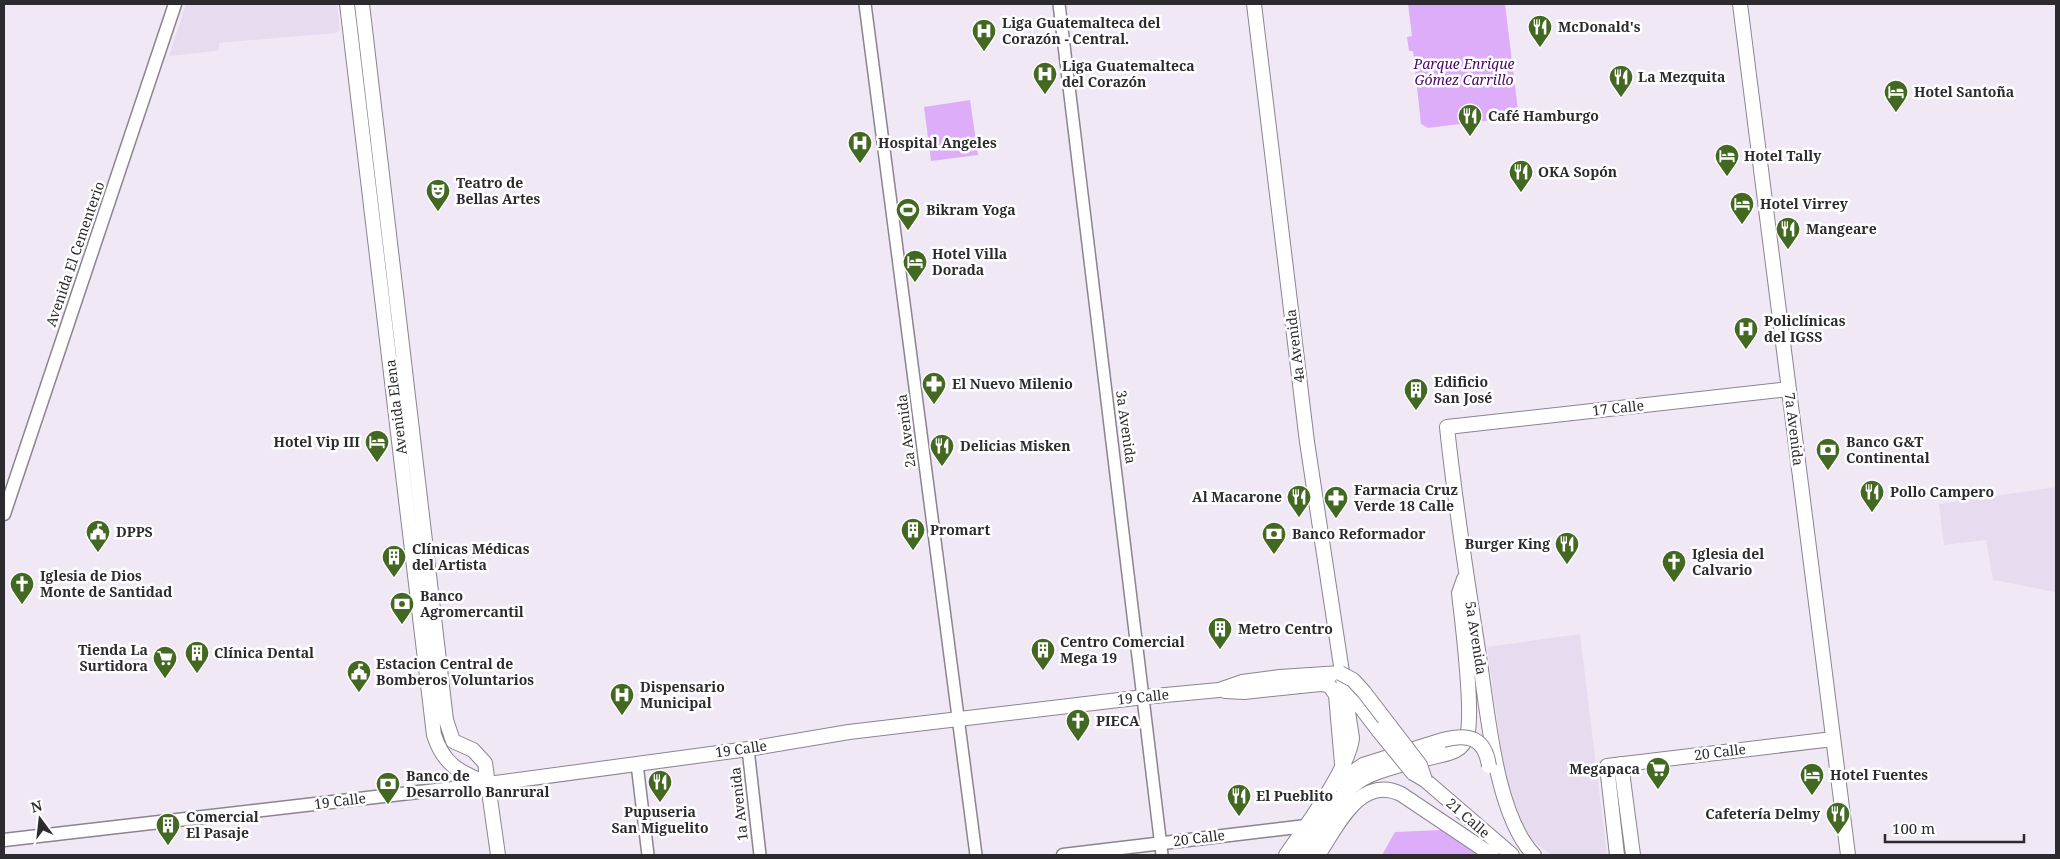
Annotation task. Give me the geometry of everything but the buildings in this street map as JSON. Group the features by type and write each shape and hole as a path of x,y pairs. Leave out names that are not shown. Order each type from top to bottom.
{"main road":[{"name":"Avenida El Cementerio","path":"4,514 175,4"},
{"name":"Avenida Elena","path":"348,4 434,734 442,754 455,768 463,774 488,784"},
{"name":"Avenida Elena","path":"362,4 446,720 453,741 473,750 485,763 498,855"},
{"name":"4a Avenida","path":"1254,4 1308,450 1352,738 1349,752 1329,790 1286,855"},
{"name":"7a Avenida","path":"1740,4 1848,855"},
{"name":"17 Calle","path":"1446,427 1789,389"},
{"name":"5a Avenida","path":"1446,427 1466,573 1499,781 1524,843"},
{"path":"1302,855 1336,805 1360,780 1449,753 1465,742 1470,718 1459,593 1466,573"},
{"name":"19 Calle","path":"4,840 488,784 748,749 849,732 1144,697 1219,690 1242,682 1334,672 1354,680 1420,765 1425,780"},
{"path":"1219,690 1244,692 1320,684 1329,685 1335,690 1337,699 1342,764"},
{"name":"21 Calle","path":"1345,687 1413,773 1425,780 1512,855"},
{"path":"1329,790 1363,765 1443,740 1464,737 1478,742 1486,750 1499,807 1509,828 1534,855"},
{"name":"20 Calle","path":"1617,855 1606,766 1833,739"},
{"path":"1621,764 1633,855"},
{"path":"1318,855 1354,802 1370,792 1386,789 1402,794 1492,855"},
{"name":"20 Calle","path":"1063,855 1161,849 1306,826"}],"street":[{"name":"2a Avenida","path":"865,4 976,855"},
{"name":"3a Avenida","path":"1059,4 1161,849"},
{"name":"1a Avenida","path":"748,749 760,855"},
{"path":"637,764 648,855"}],"shaded area":[{"path":"186,4 337,4 340,30 336,33 219,43 217,51 169,56"},
{"path":"2056,487 2056,592 1993,580 1986,540 1944,545 1939,504"},
{"path":"1580,634 1607,855 1551,855 1532,840 1508,797 1487,647"}],"green space":[{"name":"Parque Enrique Gómez Carrillo","path":"1408,4 1505,4 1518,110 1509,118 1428,128 1421,124 1413,51 1409,51 1407,37 1412,36"},
{"path":"970,100 978,155 931,161 924,107"},
{"path":"1441,830 1480,855 1382,855 1395,832"}],"place":[{"name":"McDonald's","path":"1540,48"},
{"name":"Liga Guatemalteca del Corazón - Central.","path":"984,52"},
{"name":"Liga Guatemalteca del Corazón","path":"1045,95"},
{"name":"La Mezquita","path":"1621,98"},
{"name":"Hotel Santoña","path":"1896,113"},
{"name":"Café Hamburgo","path":"1470,137"},
{"name":"Hospital Angeles","path":"860,164"},
{"name":"Hotel Tally","path":"1727,177"},
{"name":"OKA Sopón","path":"1521,193"},
{"name":"Teatro de Bellas Artes","path":"438,212"},
{"name":"Hotel Virrey","path":"1742,225"},
{"name":"Bikram Yoga","path":"908,231"},
{"name":"Mangeare","path":"1788,250"},
{"name":"Hotel Villa Dorada","path":"915,283"},
{"name":"Policlínicas del IGSS","path":"1746,350"},
{"name":"El Nuevo Milenio","path":"934,405"},
{"name":"Edificio San José","path":"1416,411"},
{"name":"Hotel Vip III","path":"377,463"},
{"name":"Delicias Misken","path":"942,467"},
{"name":"Banco G&T Continental","path":"1828,471"},
{"name":"Pollo Campero","path":"1872,513"},
{"name":"Al Macarone","path":"1299,518"},
{"name":"Farmacia Cruz Verde 18 Calle","path":"1336,519"},
{"name":"Promart","path":"913,551"},
{"name":"DPPS","path":"98,553"},
{"name":"Banco Reformador","path":"1274,555"},
{"name":"Burger King","path":"1567,565"},
{"name":"Clínicas Médicas del Artista","path":"394,578"},
{"name":"Iglesia del Calvario","path":"1674,583"},
{"name":"Iglesia de Dios Monte de Santidad","path":"22,605"},
{"name":"Banco Agromercantil","path":"402,625"},
{"name":"Metro Centro","path":"1220,650"},
{"name":"Centro Comercial Mega 19","path":"1043,671"},
{"name":"Clínica Dental","path":"197,674"},
{"name":"Tienda La Surtidora","path":"165,679"},
{"name":"Estacion Central de Bomberos Voluntarios","path":"359,693"},
{"name":"Dispensario Municipal","path":"622,716"},
{"name":"PIECA","path":"1078,742"},
{"name":"Megapaca","path":"1658,790"},
{"name":"Hotel Fuentes","path":"1812,796"},
{"name":"Pupuseria San Miguelito","path":"660,803"},
{"name":"Banco de Desarrollo Banrural","path":"388,805"},
{"name":"El Pueblito","path":"1239,817"},
{"name":"Cafetería Delmy","path":"1838,835"},
{"name":"Comercial El Pasaje","path":"168,846"}]}
